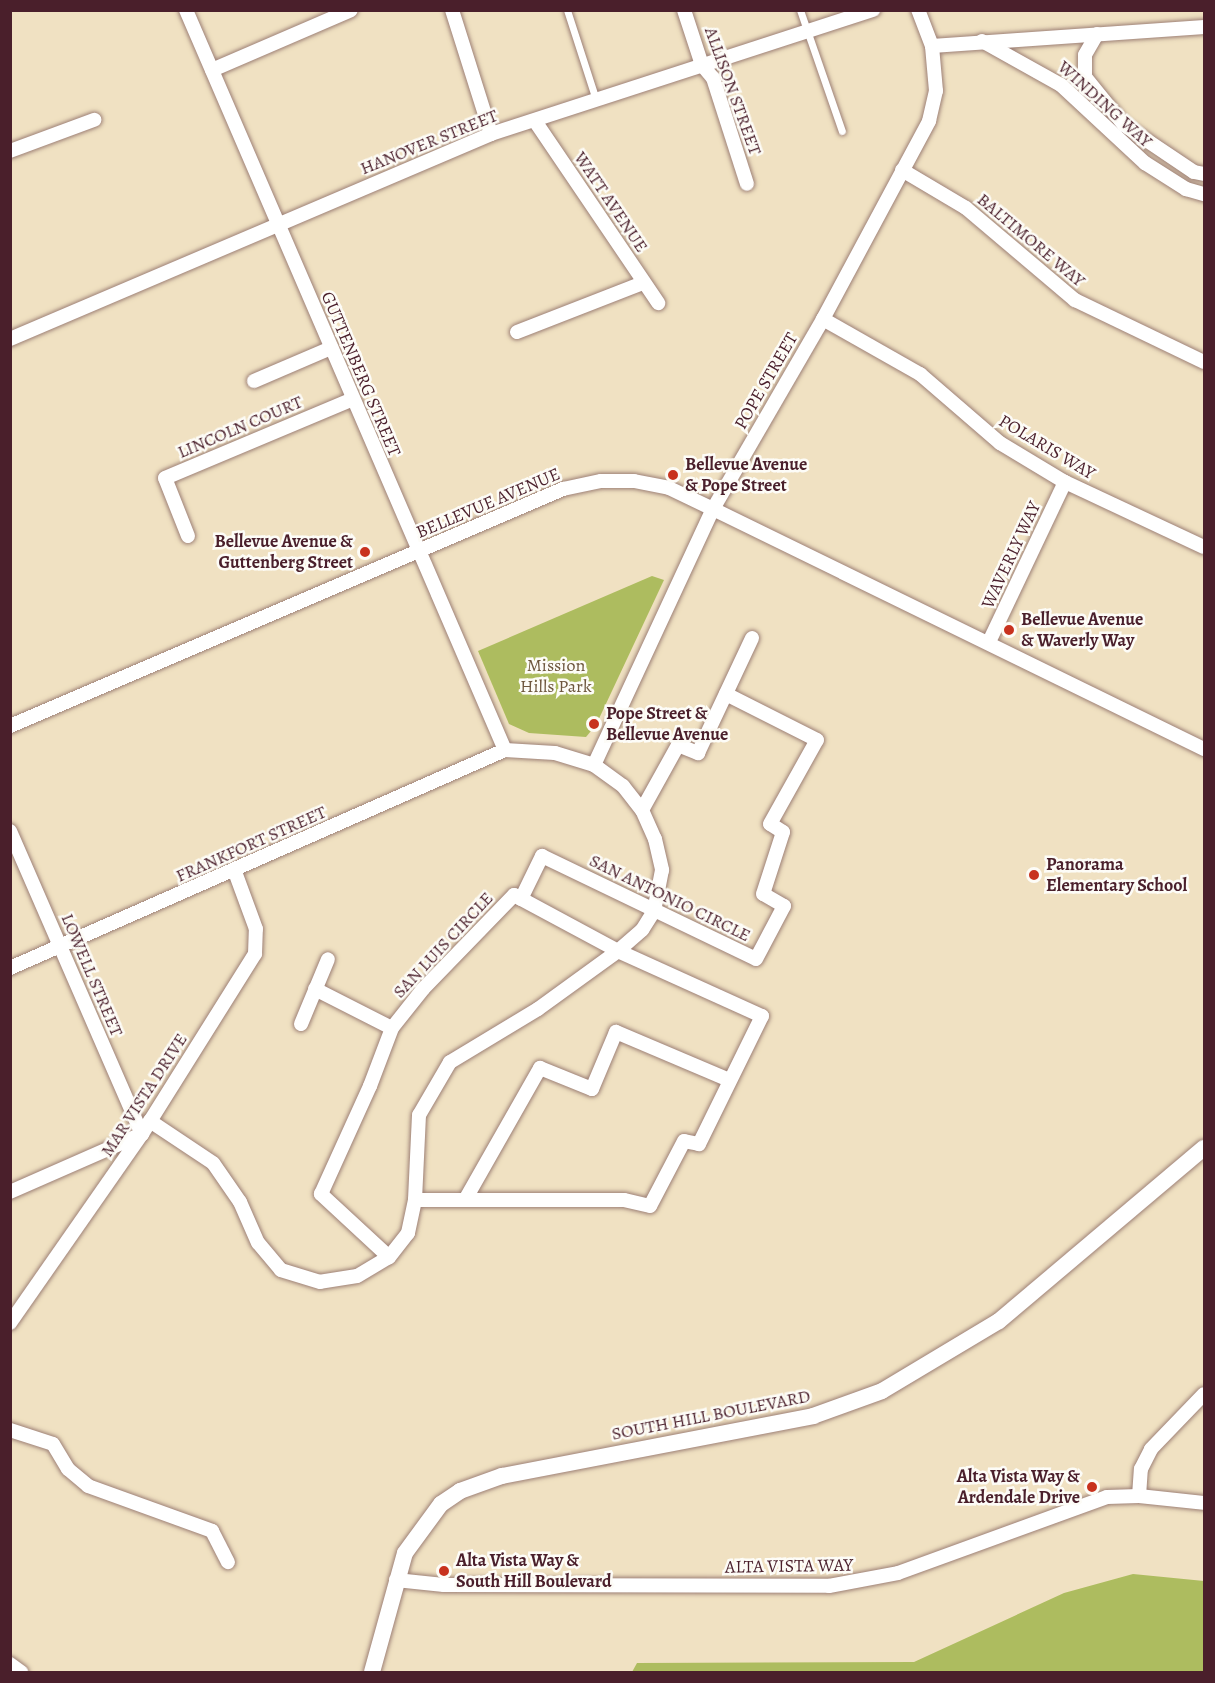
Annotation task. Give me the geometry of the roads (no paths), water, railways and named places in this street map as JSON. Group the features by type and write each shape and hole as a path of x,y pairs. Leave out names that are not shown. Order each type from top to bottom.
{"street":[{"name":"GUTTENBERG STREET","path":"186,10 417,552 505,750"},
{"path":"212,70 351,10"},
{"path":"452,10 491,134"},
{"name":"ALLISON STREET","path":"684,10 702,65 713,78 747,184"},
{"name":"HANOVER STREET","path":"10,339 491,134 873,10"},
{"name":"POPE STREET","path":"594,765 713,509 823,319 929,121 936,91 932,46 918,10"},
{"path":"932,46 1204,27"},
{"name":"WINDING WAY","path":"1097,34 1085,55 1085,77 1124,125 1194,172 1204,174"},
{"name":"WINDING WAY","path":"982,41 1061,84 1145,163 1186,189 1204,194"},
{"path":"10,151 94,120"},
{"name":"WATT AVENUE","path":"535,121 658,303"},
{"name":"BALTIMORE WAY","path":"902,170 966,208 1075,300 1204,362"},
{"path":"518,332 643,283"},
{"name":"POLARIS WAY","path":"823,319 920,374 1000,443 1065,482 1204,547"},
{"path":"254,381 331,348"},
{"name":"LINCOLN COURT","path":"188,536 165,478 352,399"},
{"name":"BELLEVUE AVENUE","path":"10,726 563,489 601,481 634,481 669,488 989,642 1204,749"},
{"name":"WAVERLY WAY","path":"989,642 1065,482"},
{"path":"642,810 678,745 698,753 752,638"},
{"name":"SAN ANTONIO CIRCLE","path":"521,899 542,856 756,959 784,906 763,894 783,832 770,824 817,740 726,694"},
{"path":"150,1121 213,1163 240,1202 258,1243 281,1270 320,1282 357,1276 389,1257 408,1233 415,1200 419,1115 450,1062 538,1009 618,951 642,930 654,911 662,870 655,839 642,810 623,786 594,765 555,753 505,750"},
{"name":"FRANKFORT STREET","path":"10,968 235,872 505,750"},
{"name":"LOWELL STREET","path":"10,831 142,1134"},
{"name":"MAR VISTA DRIVE","path":"10,1323 142,1134 255,954 256,929 235,872"},
{"name":"SAN LUIS CIRCLE","path":"389,1257 321,1194 370,1086 392,1028 423,989 514,895 618,951 762,1016 729,1080"},
{"path":"301,1024 328,959"},
{"path":"315,989 392,1028"},
{"path":"415,1200 465,1200 624,1200 650,1206 684,1141 699,1144 729,1080 616,1032 592,1089 540,1068 465,1200"},
{"path":"10,1192 142,1134"},
{"name":"SOUTH HILL BOULEVARD","path":"372,1672 405,1553 441,1504 484,1481 813,1416 882,1392 999,1321 1204,1148"},
{"path":"1139,1496 1141,1469 1151,1449 1204,1394"},
{"path":"10,1430 53,1444 68,1469 88,1486 212,1531 228,1562"},
{"name":"ALTA VISTA WAY","path":"396,1580 468,1585 829,1586 864,1582 1078,1505 1107,1497 1139,1496 1204,1503"},
{"path":"10,1664 21,1672"}],"lane":[{"path":"567,10 597,100"},
{"path":"800,10 842,131"}],"place":[{"name":"Bellevue Avenue & Pope Street","path":"673,475"},
{"name":"Bellevue Avenue & Guttenberg Street","path":"365,552"},
{"name":"Bellevue Avenue & Waverly Way","path":"1009,630"},
{"name":"Pope Street & Bellevue Avenue","path":"594,724"},
{"name":"Panorama Elementary School","path":"1034,875"},
{"name":"Alta Vista Way & Ardendale Drive","path":"1092,1487"},
{"name":"Alta Vista Way & South Hill Boulevard","path":"444,1571"}],"park label":[{"name":"Mission Hills Park","path":"556,676"}]}
